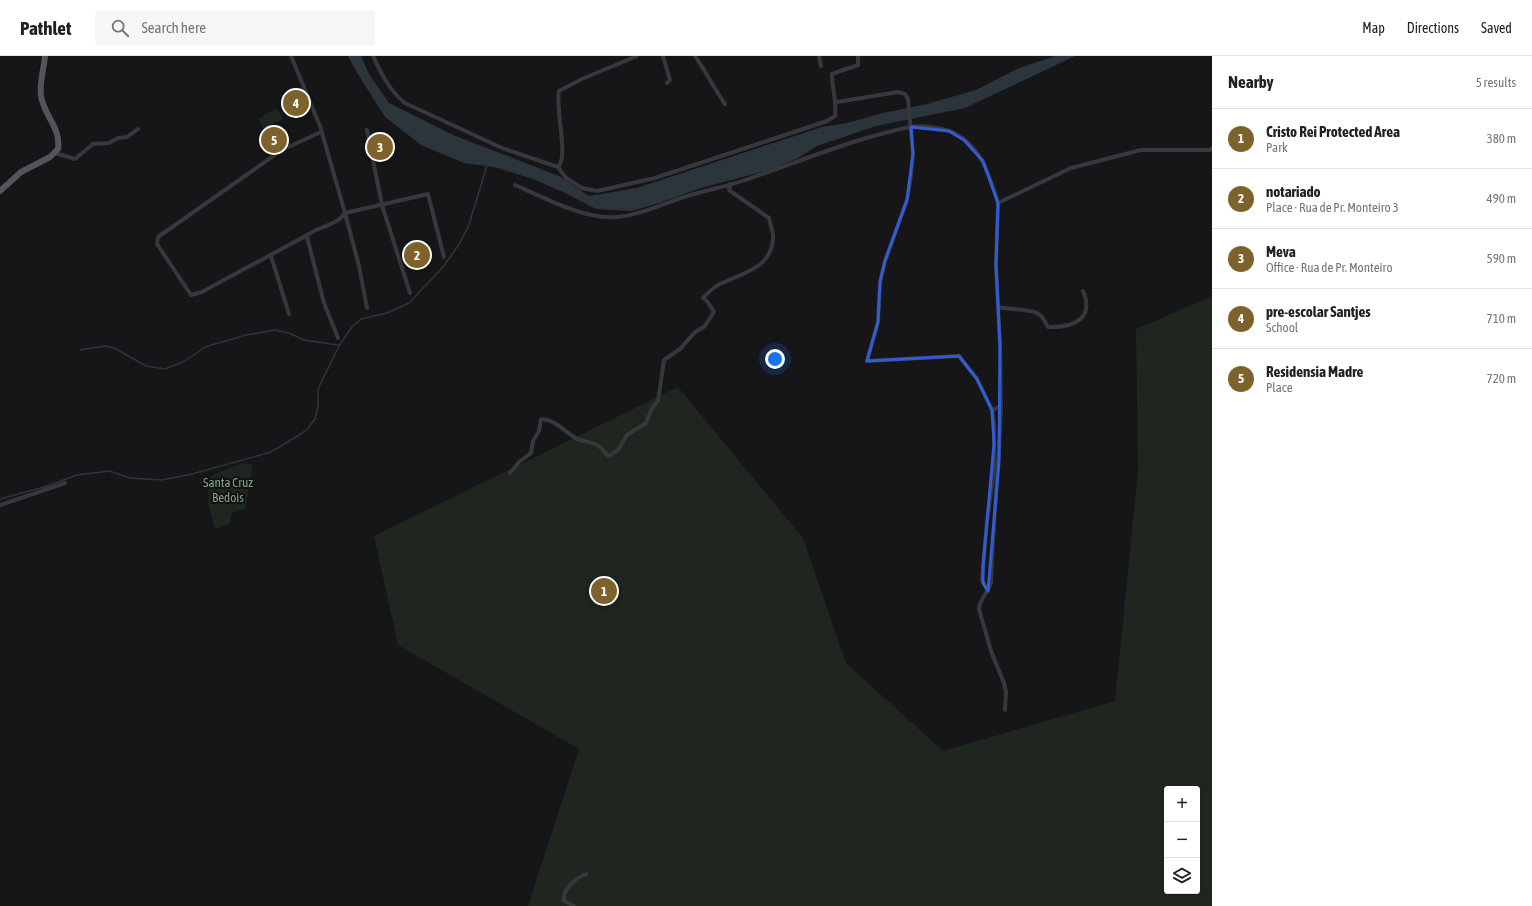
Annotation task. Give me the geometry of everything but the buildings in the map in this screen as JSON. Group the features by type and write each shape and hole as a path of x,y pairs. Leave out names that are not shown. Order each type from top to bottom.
{"main road":[{"path":"0,191 28,167 55,153 58,148 58,134 54,123 46,111 41,94 45,56"}],"street":[{"path":"292,56 321,132 345,213 359,266 366,308"},
{"path":"373,56 387,83 396,96 405,103 502,148 558,167 566,178 582,188 597,191 655,178 827,121 835,116 836,102 832,90 832,74 858,65 858,56"},
{"path":"558,167 561,164 563,155 558,120 559,91 582,79 637,56"},
{"path":"662,56 670,80 667,83"},
{"path":"695,56 706,72 712,87 725,104"},
{"path":"819,56 821,66"},
{"path":"836,102 898,92 905,94 908,99 913,154 907,200 885,261 880,282 878,322 867,361 959,356 977,379 992,410 994,424 994,471 987,521 982,580 988,591"},
{"path":"515,185 562,206 601,217 615,217 753,178 827,151 911,124 949,131 964,140 983,161 998,203 996,265 1000,406 999,462 995,490 990,583 988,591 979,605 979,609 991,651 1004,683 1006,692 1005,710"},
{"path":"55,153 75,159 93,144 109,143 138,130"},
{"path":"366,130 382,205 410,293"},
{"path":"321,132 282,150 156,239 160,248 191,295 197,295 308,237 323,226 336,221 345,213 428,194 444,257"},
{"path":"998,203 1071,168 1141,150 1210,150 1212,148"},
{"path":"510,473 519,462 532,453 533,441 539,431 541,419 547,419 556,423 580,440 588,440 601,448 609,456 618,450 627,435 646,423 652,408 658,401 664,360 680,349 695,332 704,327 714,312 707,301 703,298 712,288 748,274 761,263 771,251 774,238 769,218 729,190 730,184"},
{"path":"308,237 324,303 338,338"},
{"path":"271,256 290,314"},
{"path":"998,307 1008,310 1034,312 1040,315 1048,327 1054,328 1073,324 1085,315 1088,308 1083,291"},
{"path":"992,410 1000,406"},
{"path":"0,505 65,483"},
{"path":"574,906 564,901 564,894 573,882 586,874"}],"highlighted area":[{"path":"911,127 949,131 964,140 983,161 998,203 996,265 1000,345 999,462 988,591 983,583 983,566 994,444 992,410 977,379 959,356 867,361 878,322 880,282 885,261 907,200 913,154"}],"green space":[{"path":"277,108 283,119 264,129 258,119"},
{"path":"1212,296 1212,906 528,906 579,749 398,645 374,536 678,387 803,538 846,663 943,751 1115,701 1138,470 1136,329"},
{"name":"Santa Cruz Bedois","path":"243,463 253,465 245,509 232,513 230,524 215,529 208,502 210,476"}],"shaded area":[{"path":"348,56 361,56 369,74 389,103 453,135 559,176 589,196 637,188 822,127 847,123 883,113 927,104 976,90 1019,68 1055,56 1075,56 965,108 876,126 817,146 798,158 769,170 701,188 631,211 596,209 533,179 494,167 464,163 421,145 385,117"}],"waterway":[{"path":"0,499 44,487 77,475 109,471 130,478 161,480 192,474 271,452 301,434 315,419 318,407 318,389 339,346 351,328 361,319 387,313 409,303 443,267 460,243 469,225 487,165"},
{"path":"80,350 106,346 116,349 146,366 165,369 185,361 205,347 246,335 275,330 289,333 304,340 338,345"}],"place":[{"name":"pre-escolar Santjes","path":"296,103"},
{"name":"Residensia Madre","path":"274,140"},
{"name":"Meva","path":"380,147"},
{"name":"notariado","path":"417,255"},
{"name":"Cristo Rei Protected Area","path":"604,591"}]}
